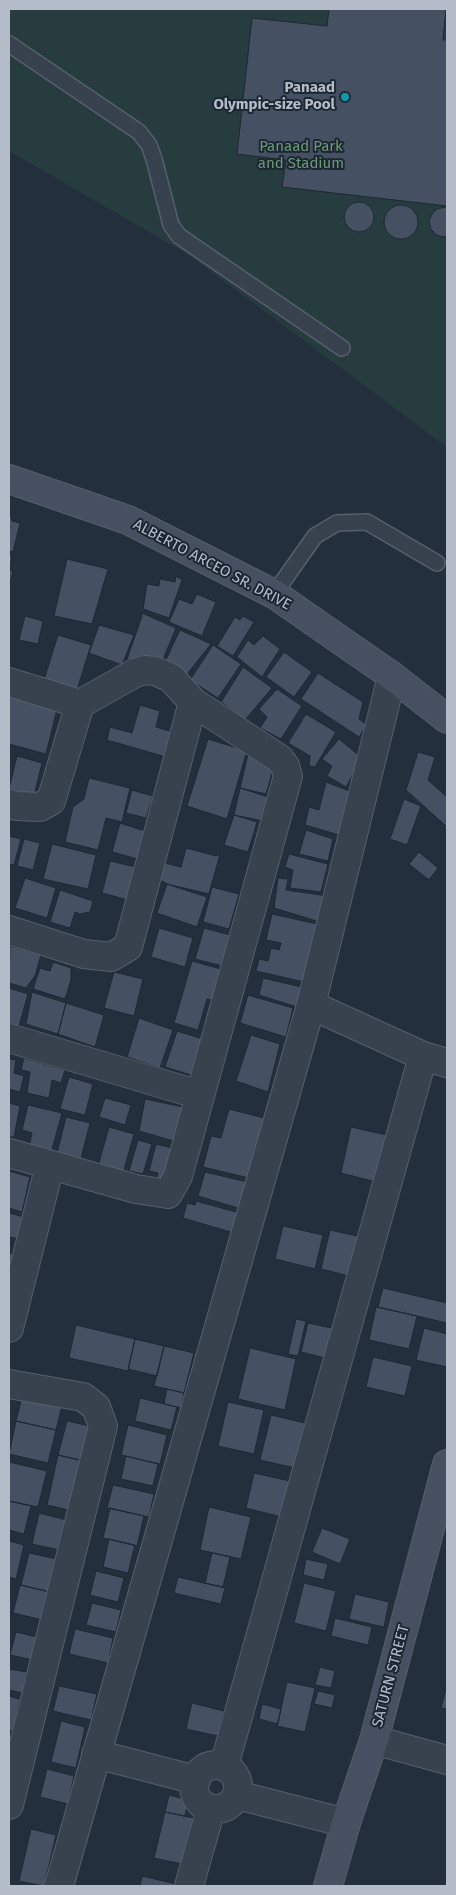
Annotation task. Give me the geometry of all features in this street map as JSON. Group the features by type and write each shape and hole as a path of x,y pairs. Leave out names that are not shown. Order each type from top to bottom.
{"street":[{"name":"ALBERTO ARCEO SR. DRIVE","path":"9,479 128,520 274,594 392,676 447,719"},
{"path":"9,682 80,704 144,670 155,670 171,678 193,702 280,758 288,776 178,1176 168,1194 136,1189 9,1153"},
{"path":"59,1886 311,1005 392,676"},
{"path":"9,930 84,954 111,957 128,947 193,702"},
{"path":"9,804 40,807 51,801 80,704"},
{"path":"224,1766 435,1059 311,1005"},
{"path":"9,1038 200,1095"},
{"path":"9,1328 50,1165"},
{"path":"9,1384 83,1397 96,1407 103,1426 9,1804"},
{"name":"SATURN STREET","path":"328,1886 346,1823 374,1740 447,1464"},
{"path":"374,1740 447,1760"},
{"path":"96,1754 196,1780"},
{"path":"212,1765 224,1766 232,1771 237,1778 237,1795 233,1802 226,1807 218,1809 204,1806 195,1794 198,1774 212,1765"},
{"path":"237,1795 346,1823"},
{"path":"189,1886 211,1808"}],"lane":[{"path":"9,44 139,132 149,144 171,225 179,236 342,348"},
{"path":"274,594 315,536 337,523 367,522 437,562"}],"green space":[{"name":"Panaad Park and Stadium","path":"9,9 447,9 447,447 189,255 9,151"}],"building":[{"name":"Panaad Olympic-size Pool","path":"329,9 446,9 443,40 447,40 447,206 282,187 286,160 237,154 252,18 327,26"},
{"path":"359,202 370,206 374,217 370,228 359,232 348,228 344,217 348,206"},
{"path":"401,205 413,210 418,222 413,234 401,239 389,234 384,222 389,210"},
{"path":"447,207 447,237 436,235 431,229 429,221 437,209"},
{"path":"9,512 12,521 20,523 13,552 9,551"},
{"path":"9,556 12,557 9,568"},
{"path":"67,559 108,569 92,624 54,616"},
{"path":"10,570 13,571 10,584"},
{"path":"176,576 182,580 169,618 143,609 147,584 159,586 160,579 175,582"},
{"path":"197,594 216,602 202,636 169,622 179,599 192,604"},
{"path":"142,613 176,628 160,667 127,659"},
{"path":"25,616 43,621 38,644 19,640"},
{"path":"243,616 254,622 233,656 217,646 235,617 240,620"},
{"path":"99,625 134,635 122,665 89,653"},
{"path":"180,630 211,644 184,678 163,666"},
{"path":"58,635 91,645 77,690 44,680"},
{"path":"263,636 280,649 262,677 237,657 248,640 254,645"},
{"path":"213,645 241,664 218,698 190,680"},
{"path":"284,652 312,672 294,697 266,677"},
{"path":"243,667 272,688 245,720 221,702"},
{"path":"318,673 363,702 359,719 367,725 359,737 301,699"},
{"path":"277,689 302,706 281,739 260,728 267,717 259,709"},
{"path":"9,697 57,709 46,754 9,744"},
{"path":"140,705 160,711 156,727 173,732 166,757 107,740 110,727 132,733"},
{"path":"306,714 336,732 315,767 309,766 310,756 288,743"},
{"path":"208,739 247,751 227,819 187,806"},
{"path":"339,739 362,758 346,787 327,776 332,766 322,759"},
{"path":"418,752 435,757 428,780 447,797 447,827 406,790"},
{"path":"248,754 273,770 266,794 240,788"},
{"path":"17,756 42,763 34,796 9,789"},
{"path":"89,778 130,788 122,822 106,818 98,850 65,842 73,807 84,799"},
{"path":"326,782 352,792 339,835 305,825 309,807 319,810"},
{"path":"240,788 271,798 263,821 234,815"},
{"path":"132,790 153,796 146,818 126,813"},
{"path":"404,799 421,806 407,845 390,839"},
{"path":"234,815 257,822 248,852 224,845"},
{"path":"120,823 148,832 141,860 112,852"},
{"path":"306,830 333,839 328,861 299,854"},
{"path":"9,836 21,839 14,865 9,864"},
{"path":"24,839 40,843 33,870 17,866"},
{"path":"52,844 96,855 88,889 43,879"},
{"path":"186,848 216,856 220,854 209,894 167,884 160,880 165,863 181,867"},
{"path":"419,852 438,868 429,880 409,864"},
{"path":"289,854 328,864 321,892 290,888 293,870 285,867"},
{"path":"110,861 136,867 128,900 102,893"},
{"path":"25,878 56,888 47,918 15,908"},
{"path":"278,878 288,879 286,890 328,896 320,922 274,908"},
{"path":"167,884 207,897 197,927 157,913"},
{"path":"212,887 239,894 229,929 203,922"},
{"path":"60,890 93,901 90,912 80,914 75,912 70,928 50,922"},
{"path":"272,914 317,924 304,982 256,971 259,959 268,961 271,948 279,950 281,943 266,940"},
{"path":"159,928 193,938 185,967 151,957"},
{"path":"204,928 234,936 226,967 195,959"},
{"path":"10,946 41,955 35,976 26,988 9,983"},
{"path":"192,961 228,971 219,1002 207,999 198,1030 174,1023"},
{"path":"53,962 71,968 71,980 65,999 33,989 40,968 50,971"},
{"path":"114,972 143,979 134,1016 104,1008"},
{"path":"263,978 302,987 297,1007 259,995"},
{"path":"9,988 28,994 18,1030 9,1027"},
{"path":"32,992 66,1003 58,1034 26,1024"},
{"path":"248,995 293,1008 286,1037 240,1023"},
{"path":"66,1003 104,1015 95,1047 58,1034"},
{"path":"139,1018 173,1030 160,1068 127,1057"},
{"path":"177,1031 209,1041 197,1077 165,1067"},
{"path":"251,1035 280,1044 268,1092 236,1081"},
{"path":"24,1058 65,1070 61,1083 52,1080 49,1098 27,1093 30,1072 21,1070"},
{"path":"9,1059 16,1060 14,1073 24,1076 20,1092 9,1089"},
{"path":"69,1077 93,1084 85,1115 60,1109"},
{"path":"105,1098 131,1105 125,1125 99,1117"},
{"path":"145,1099 183,1107 184,1144 139,1131"},
{"path":"9,1103 20,1106 14,1137 9,1137"},
{"path":"28,1105 62,1113 51,1153 29,1147 32,1133 22,1130"},
{"path":"229,1109 264,1118 249,1178 203,1167 211,1136 221,1138"},
{"path":"66,1117 90,1123 81,1159 57,1153"},
{"path":"109,1127 134,1134 123,1173 98,1166"},
{"path":"351,1127 391,1136 380,1183 341,1173"},
{"path":"138,1140 152,1144 143,1174 129,1171"},
{"path":"156,1144 180,1150 171,1185 156,1181 158,1173 149,1171"},
{"path":"9,1171 30,1177 22,1212 9,1208"},
{"path":"205,1172 248,1182 238,1208 198,1196"},
{"path":"196,1201 240,1213 234,1233 183,1218 187,1203 195,1205"},
{"path":"9,1213 24,1217 19,1239 9,1237"},
{"path":"283,1226 323,1235 315,1269 275,1259"},
{"path":"330,1230 366,1238 357,1278 321,1269"},
{"path":"9,1253 17,1255 9,1286"},
{"path":"383,1288 447,1303 447,1323 378,1307"},
{"path":"376,1307 417,1316 409,1349 369,1340"},
{"path":"296,1319 306,1321 298,1356 288,1354"},
{"path":"308,1323 336,1329 329,1359 301,1352"},
{"path":"76,1325 135,1339 128,1371 69,1358"},
{"path":"424,1328 447,1334 447,1367 416,1360"},
{"path":"135,1339 164,1346 157,1376 128,1369"},
{"path":"164,1346 194,1353 184,1393 154,1386"},
{"path":"250,1348 296,1359 285,1410 238,1399"},
{"path":"373,1357 412,1366 405,1396 366,1387"},
{"path":"24,1389 64,1398 56,1430 16,1421"},
{"path":"167,1389 184,1393 181,1408 164,1404"},
{"path":"140,1398 177,1407 171,1430 135,1421"},
{"path":"228,1402 264,1410 254,1454 218,1446"},
{"path":"271,1415 305,1423 295,1468 260,1460"},
{"path":"16,1421 56,1430 48,1463 9,1454"},
{"path":"67,1421 95,1427 87,1462 58,1455"},
{"path":"128,1425 167,1435 160,1464 121,1455"},
{"path":"58,1455 89,1462 77,1512 47,1505"},
{"path":"126,1456 158,1464 153,1486 121,1479"},
{"path":"9,1462 47,1471 38,1507 9,1501"},
{"path":"254,1473 290,1481 282,1517 246,1508"},
{"path":"113,1485 154,1494 149,1517 107,1508"},
{"path":"9,1501 31,1506 24,1534 9,1530"},
{"path":"209,1507 251,1517 241,1559 200,1550"},
{"path":"110,1508 144,1516 137,1546 103,1538"},
{"path":"39,1513 71,1521 64,1551 32,1544"},
{"path":"322,1528 350,1539 340,1564 312,1552"},
{"path":"109,1539 135,1545 128,1573 103,1567"},
{"path":"9,1541 24,1545 16,1579 9,1577"},
{"path":"29,1553 62,1560 55,1593 21,1585"},
{"path":"212,1553 230,1557 223,1587 205,1583"},
{"path":"306,1559 328,1564 324,1580 303,1575"},
{"path":"96,1571 124,1578 118,1602 90,1595"},
{"path":"178,1577 225,1588 221,1604 174,1593"},
{"path":"304,1583 336,1591 326,1631 294,1623"},
{"path":"20,1585 53,1593 47,1621 13,1613"},
{"path":"355,1594 389,1602 384,1627 349,1619"},
{"path":"92,1603 121,1610 116,1632 86,1625"},
{"path":"335,1618 372,1627 368,1645 331,1636"},
{"path":"75,1629 113,1638 108,1663 69,1654"},
{"path":"16,1632 37,1637 32,1660 10,1655"},
{"path":"320,1667 335,1671 331,1688 315,1685"},
{"path":"9,1669 27,1672 22,1693 9,1690"},
{"path":"287,1682 315,1688 305,1732 277,1726"},
{"path":"447,1685 447,1709 441,1708"},
{"path":"59,1686 97,1694 91,1720 53,1711"},
{"path":"318,1691 335,1695 332,1708 314,1704"},
{"path":"9,1696 20,1699 13,1731 9,1730"},
{"path":"192,1703 224,1711 218,1736 186,1729"},
{"path":"262,1704 281,1709 278,1724 259,1719"},
{"path":"61,1721 85,1727 76,1768 51,1762"},
{"path":"47,1769 74,1776 68,1804 40,1797"},
{"path":"169,1795 188,1800 185,1816 165,1812"},
{"path":"165,1812 202,1820 191,1866 154,1858"},
{"path":"31,1829 56,1835 44,1886 19,1881"},
{"path":"142,1876 184,1886 140,1886"}],"place":[{"name":"Panaad Olympic-size Pool","path":"345,97"}]}
